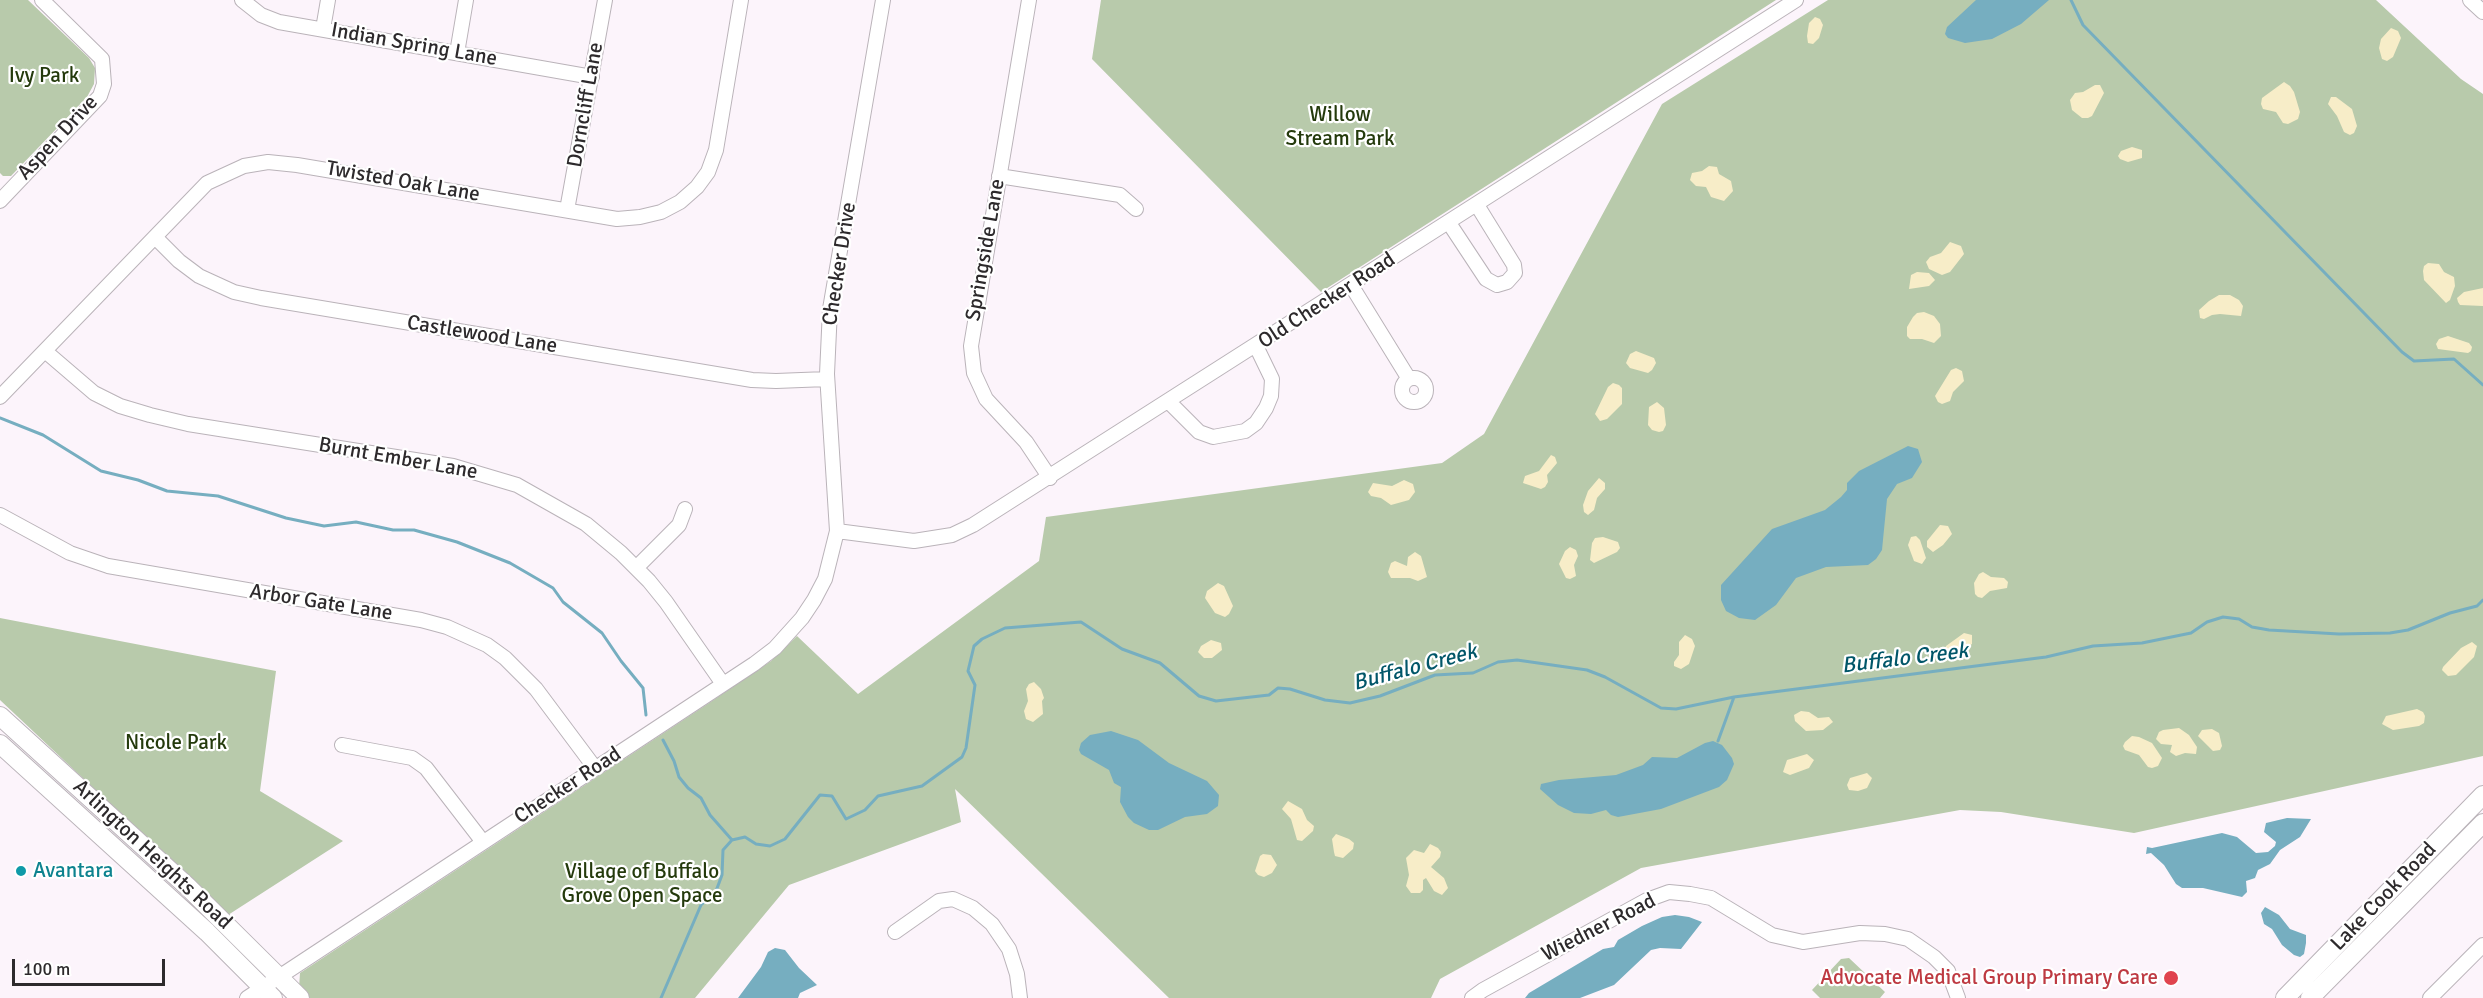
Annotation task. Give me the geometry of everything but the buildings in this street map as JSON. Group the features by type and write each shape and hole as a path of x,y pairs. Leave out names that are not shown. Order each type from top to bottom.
{"main road":[{"name":"Arlington Heights Road","path":"0,716 149,850 300,998"},
{"name":"Arlington Heights Road","path":"0,744 198,924 268,993"},
{"name":"Lake Cook Road","path":"2285,998 2483,795"},
{"name":"Lake Cook Road","path":"2310,998 2483,823"}],"street":[{"name":"Aspen Drive","path":"3,193 100,96 104,84 102,59 42,0"},
{"name":"Indian Spring Lane","path":"243,0 261,15 279,22 592,77"},
{"path":"323,29 327,0"},
{"path":"458,53 466,0"},
{"name":"Dorncliff Lane","path":"567,210 604,0"},
{"name":"Twisted Oak Lane","path":"0,397 207,183 244,166 268,162 297,165 617,219 661,212 680,202 697,187 708,172 716,150 741,0"},
{"name":"Checker Drive","path":"837,531 827,379 830,309 883,0"},
{"name":"Springside Lane","path":"1029,0 970,346 974,373 986,399 1026,442 1050,478"},
{"name":"Old Checker Road","path":"837,531 914,541 952,535 973,525 1796,0"},
{"path":"2470,0 2483,12"},
{"path":"999,176 1120,195 1136,209"},
{"path":"1449,223 1486,279 1497,285 1510,280 1515,273 1514,266 1477,205"},
{"name":"Castlewood Lane","path":"155,237 179,261 199,276 234,291 261,298 752,380 827,379"},
{"path":"1351,285 1409,379"},
{"path":"1168,401 1199,432 1213,437 1245,431 1256,423 1271,396 1272,379 1256,346"},
{"name":"Burnt Ember Lane","path":"45,351 94,393 120,406 150,415 188,424 453,466 517,486 586,524 636,568 666,602 723,684"},
{"path":"636,568 679,525 685,509"},
{"name":"Arbor Gate Lane","path":"0,515 70,553 108,566 421,620 447,627 486,645 505,658 536,689 595,768"},
{"name":"Checker Road","path":"247,998 268,993 279,976 775,648 802,618 825,579 837,531"},
{"path":"342,745 412,759 426,768 483,842"},
{"name":"Wiedner Road","path":"1472,998 1637,905 1669,892 1712,898 1772,935 1803,942 1860,933 1885,934 1908,939 1934,957 1948,971 1958,998"},
{"path":"895,932 939,901 953,899 973,908 992,924 1009,949 1017,974 1020,998"},
{"path":"2430,998 2483,945"}],"green space":[{"name":"Ivy Park","path":"0,0 28,0 89,58 95,68 94,84 87,97 11,176 3,176 0,173"},
{"name":"Willow Stream Park","path":"1101,0 1776,0 1321,292 1092,59"},
{"name":"Village of Buffalo Grove Open Space","path":"1828,0 2376,0 2461,79 2483,94 2483,756 2134,833 2001,812 1960,810 1641,868 1440,979 1431,998 1169,998 955,789 961,822 789,885 695,998 309,998 299,988 300,973 771,661 797,636 858,694 1039,561 1046,517 1442,463 1484,434 1662,104"},
{"name":"Nicole Park","path":"0,618 276,671 260,791 343,841 228,915 0,700"},
{"path":"1849,958 1885,992 1880,998 1820,998 1812,990 1841,959"}],"sand":[{"path":"1815,17 1820,19 1823,25 1819,38 1813,44 1808,43 1807,36 1809,23"},
{"path":"2391,28 2398,31 2401,38 2393,57 2387,61 2382,59 2379,48 2381,39"},
{"path":"2284,82 2294,92 2300,112 2298,119 2288,124 2283,123 2276,112 2263,109 2261,104 2262,98"},
{"path":"2095,85 2100,85 2104,93 2092,116 2082,118 2072,110 2070,100 2075,93 2083,92"},
{"path":"2331,97 2336,97 2352,109 2357,126 2354,133 2350,135 2344,132 2337,116 2328,104"},
{"path":"2132,147 2142,150 2142,158 2128,162 2120,159 2118,156 2121,151"},
{"path":"1709,166 1717,167 1719,174 1731,181 1733,191 1724,201 1711,197 1706,187 1696,186 1690,180 1692,173 1702,171"},
{"path":"1950,242 1961,246 1964,254 1950,272 1942,275 1929,269 1926,262 1930,257 1941,253"},
{"path":"2428,263 2439,264 2444,272 2454,277 2455,286 2450,300 2446,303 2424,280 2424,266"},
{"path":"1917,272 1929,273 1935,280 1929,286 1909,289 1911,275"},
{"path":"2483,288 2483,306 2460,305 2458,302 2457,298 2464,292"},
{"path":"2219,295 2230,295 2239,300 2243,306 2241,316 2220,314 2200,318 2199,310"},
{"path":"1924,312 1934,316 1940,324 1941,336 1934,343 1922,339 1910,339 1907,336 1907,327 1913,317 1917,313"},
{"path":"2448,336 2469,343 2472,347 2471,351 2468,353 2438,349 2436,344 2439,339"},
{"path":"1636,351 1654,358 1656,363 1648,373 1630,368 1626,363 1630,354"},
{"path":"1956,368 1962,371 1964,381 1953,392 1950,401 1942,404 1935,396 1951,370"},
{"path":"1613,383 1622,388 1622,404 1607,419 1600,421 1595,414 1608,387"},
{"path":"1657,402 1664,408 1666,425 1663,431 1659,432 1652,430 1648,425 1649,407"},
{"path":"1551,455 1555,457 1557,463 1547,475 1548,482 1545,487 1541,489 1523,483 1525,476 1539,471"},
{"path":"1599,478 1605,483 1605,489 1597,498 1594,510 1588,515 1584,512 1583,505 1588,491"},
{"path":"1404,480 1413,484 1415,492 1409,500 1391,505 1381,498 1371,496 1368,492 1373,483 1392,486"},
{"path":"1940,525 1948,526 1952,534 1933,552 1927,547 1927,541"},
{"path":"1916,536 1920,540 1926,558 1922,564 1914,561 1908,545 1911,537"},
{"path":"1603,537 1618,542 1620,548 1617,552 1594,563 1590,560 1592,543 1595,538"},
{"path":"1570,547 1576,550 1578,556 1574,565 1576,576 1570,579 1566,578 1559,564 1565,551"},
{"path":"1415,552 1421,556 1427,577 1418,581 1410,578 1391,578 1388,572 1391,563 1395,561 1407,566 1408,557"},
{"path":"1983,572 1991,577 2004,578 2008,582 2007,588 1990,591 1982,598 1978,597 1975,594 1974,583 1979,574"},
{"path":"1218,583 1224,586 1233,606 1225,617 1215,613 1205,598 1207,591"},
{"path":"1964,633 1972,635 1972,644 1954,656 1944,654 1946,646"},
{"path":"1685,635 1692,639 1695,646 1689,664 1681,669 1674,666 1674,662 1679,655 1679,642"},
{"path":"1211,640 1221,643 1222,650 1212,658 1204,658 1198,652 1201,646"},
{"path":"2472,642 2477,646 2474,657 2456,675 2448,676 2442,670 2443,667 2461,648"},
{"path":"1034,682 1041,689 1044,698 1042,701 1043,714 1033,722 1026,719 1024,711 1028,701 1026,689"},
{"path":"2417,709 2425,716 2424,723 2419,726 2393,730 2382,724 2386,716"},
{"path":"1801,711 1809,712 1818,718 1829,717 1833,722 1823,730 1806,731 1795,721 1794,715"},
{"path":"2179,728 2189,735 2197,747 2196,754 2185,753 2176,756 2170,752 2172,745 2161,744 2156,739 2159,732 2163,730"},
{"path":"2212,729 2219,733 2222,746 2220,750 2213,751 2198,736 2202,730"},
{"path":"2132,736 2152,743 2162,758 2158,766 2148,767 2139,755 2125,750 2123,746 2125,742"},
{"path":"1807,754 1814,760 1809,768 1790,775 1783,772 1787,760"},
{"path":"1867,773 1872,778 1867,788 1858,791 1849,790 1847,785 1850,778"},
{"path":"1288,801 1302,809 1307,820 1314,826 1313,831 1302,841 1297,840 1291,819 1282,809"},
{"path":"1336,834 1354,843 1353,849 1343,858 1335,856 1332,839"},
{"path":"1430,844 1441,852 1440,857 1431,867 1444,878 1448,888 1442,895 1434,891 1426,878 1423,880 1423,890 1420,893 1411,893 1406,886 1409,875 1406,858 1414,850 1424,853"},
{"path":"1271,855 1277,865 1272,873 1264,877 1255,871 1260,856"}],"water":[{"path":"1976,0 2049,0 2021,24 1992,39 1965,43 1948,38 1945,34 1947,27"},
{"path":"1908,446 1918,449 1922,462 1912,478 1897,484 1887,499 1882,550 1876,559 1868,565 1826,567 1796,578 1776,605 1755,620 1739,618 1726,611 1721,600 1721,585 1772,529 1825,510 1841,497 1847,490 1847,483 1859,471"},
{"path":"1111,731 1138,740 1169,763 1207,781 1219,795 1218,806 1207,814 1185,817 1158,830 1149,830 1134,823 1120,802 1121,787 1114,783 1109,770 1081,754 1079,750 1081,743 1090,735"},
{"path":"1713,741 1722,745 1732,758 1734,764 1727,780 1719,787 1661,809 1618,817 1606,810 1591,814 1574,813 1558,805 1540,789 1541,784 1559,780 1616,775 1643,765 1652,757 1677,758"},
{"path":"2287,818 2311,819 2300,837 2280,850 2270,864 2258,870 2255,878 2246,881 2247,892 2242,897 2203,888 2182,888 2176,884 2164,865 2151,853 2146,854 2147,847 2152,848 2222,833 2237,837 2256,853 2268,852 2276,842 2264,832 2266,823"},
{"path":"2265,907 2279,915 2290,929 2306,935 2304,954 2300,957 2294,955 2282,945 2272,929 2264,924 2261,913"},
{"path":"1675,915 1702,922 1681,949 1651,950 1614,985 1580,998 1525,998 1529,993 1603,949 1614,947 1618,940 1642,926 1662,917"},
{"path":"775,948 785,950 799,968 817,985 800,993 798,998 738,998 761,967 768,952"}],"waterway":[{"path":"2071,0 2083,25 2402,352 2414,361 2454,359 2483,385"},
{"path":"0,418 43,435 101,471 138,480 167,491 218,496 286,518 324,526 356,522 393,530 414,530 457,542 510,563 553,588 563,602 602,633 643,688 646,715"},
{"name":"Buffalo Creek","path":"661,998 701,905 716,891 722,875 723,850 732,840 745,837 756,844 770,846 785,839 820,795 832,796 846,819 865,810 878,796 922,786 962,757 966,748 975,685 968,671 974,646 982,639 1005,628 1081,622 1122,649 1160,663 1199,696 1216,701 1269,695 1278,688 1290,689 1325,700 1350,703 1380,696 1435,675 1473,673 1498,662 1517,660 1587,670 1605,677 1661,708 1676,709 1734,697 2046,657 2093,646 2142,643 2191,633 2207,622 2223,617 2239,619 2252,627 2269,630 2339,634 2390,633 2408,630 2450,613 2477,606 2483,600"},
{"path":"1718,741 1734,697"},
{"path":"663,740 679,777 701,798 710,815 732,840"}],"place":[{"name":"Avantara","path":"21,871"},
{"name":"Advocate Medical Group Primary Care","path":"2171,978"}]}
